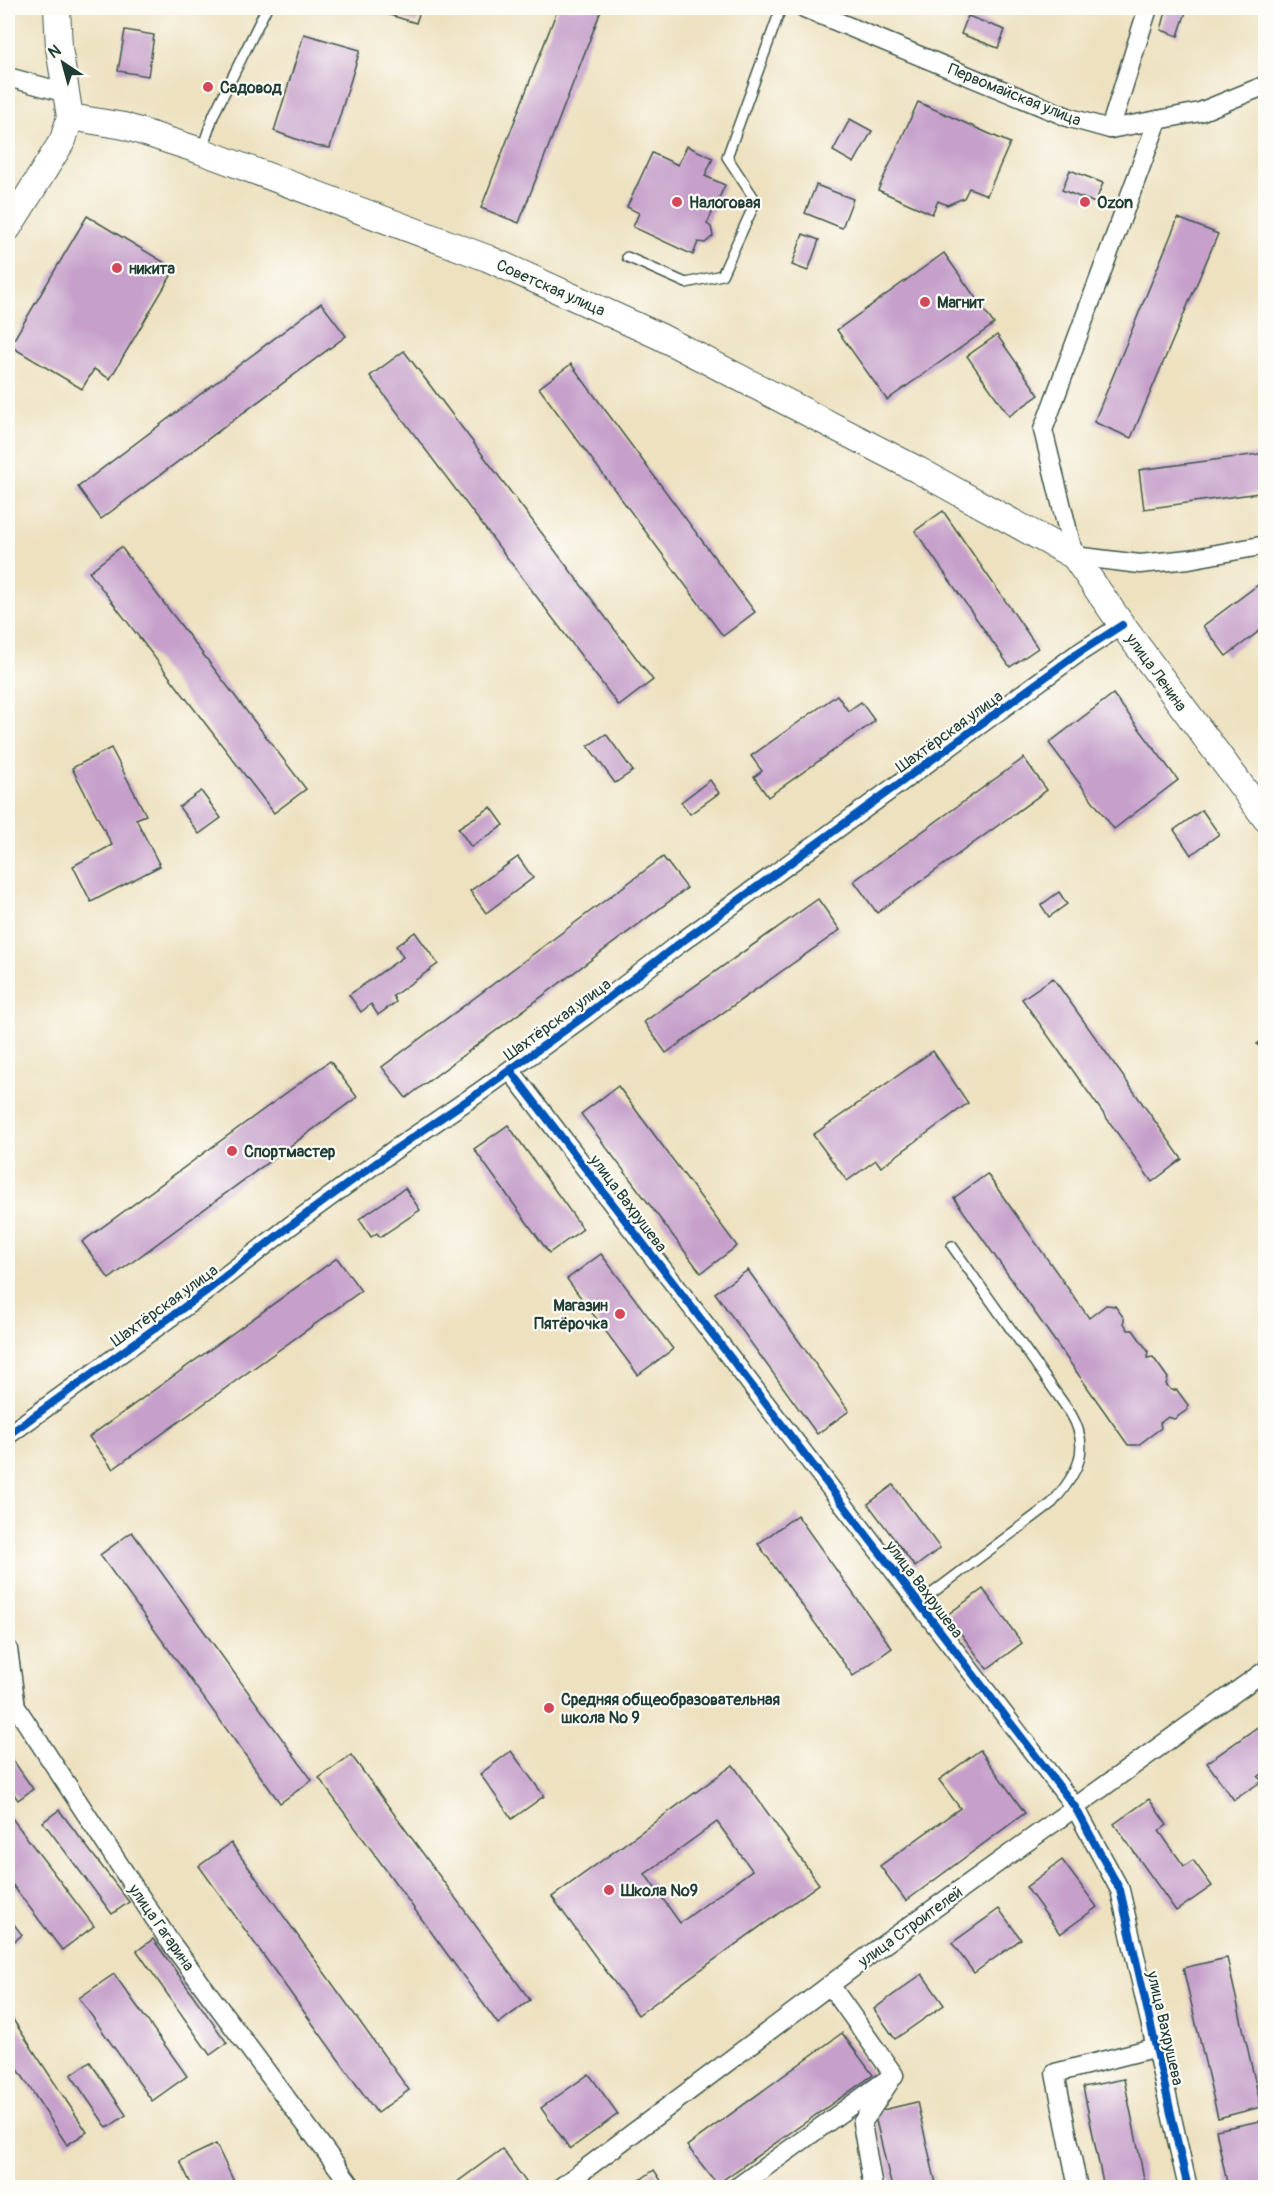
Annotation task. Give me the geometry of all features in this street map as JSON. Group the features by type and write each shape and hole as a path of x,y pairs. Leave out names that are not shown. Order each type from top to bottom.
{"main road":[{"path":"8,228 63,140 68,105 57,8"},
{"name":"Советская улица","path":"68,105 201,151 487,258 659,336 1008,519"},
{"name":"улица Ленина","path":"1008,519 1074,556 1122,625 1266,819"}],"street":[{"name":"Первомайская улица","path":"804,8 1070,118 1110,129 1200,112 1266,85"},
{"path":"1110,129 1148,8"},
{"name":"Советская улица","path":"8,77 68,105"},
{"path":"1158,120 1043,430 1074,556 1140,564 1189,560 1266,545"},
{"name":"Шахтёрская улица","path":"8,1435 205,1292 347,1185 510,1070 703,926 1070,660 1122,625"},
{"name":"улица Вахрушева","path":"510,1070 1075,1807 1120,1890 1188,2187"},
{"name":"улица Гагарина","path":"8,1649 16,1707 168,1939 353,2187"},
{"name":"улица Строителей","path":"560,2187 830,1985 1266,1670"},
{"path":"830,1985 894,2074"},
{"path":"1078,2187 1055,2073 1157,2047"},
{"path":"736,2187 894,2074"},
{"path":"873,2187 862,2123 894,2074"}],"lane":[{"path":"627,258 686,283 722,275 756,201 727,158 781,8"},
{"path":"201,151 214,114 266,9"},
{"path":"919,1603 1052,1503 1070,1482 1079,1462 1081,1443 1078,1426 1071,1414 952,1246"}],"building":[{"path":"367,8 421,8 416,23"},
{"path":"558,8 602,8 519,223 481,208"},
{"path":"1167,8 1180,8 1186,12 1178,36 1161,30"},
{"path":"968,16 1005,30 998,48 961,34"},
{"path":"125,30 154,35 148,76 118,71"},
{"path":"304,34 360,50 330,148 315,146 274,131"},
{"path":"918,102 1010,143 987,195 969,188 964,198 947,205 938,201 932,214 878,190"},
{"path":"850,119 872,131 854,163 833,151"},
{"path":"687,146 713,158 705,176 725,185 707,224 711,227 713,236 705,243 698,242 693,255 633,227 639,213 627,207 652,153 678,165"},
{"path":"1070,170 1103,183 1095,203 1062,190"},
{"path":"816,185 853,199 842,228 805,213"},
{"path":"87,216 175,269 110,379 94,369 82,389 10,346"},
{"path":"1178,218 1218,234 1131,438 1094,422"},
{"path":"803,234 819,240 808,271 792,265"},
{"path":"944,253 994,324 887,400 837,330"},
{"path":"321,303 346,336 101,519 78,487"},
{"path":"997,335 1039,395 1009,416 967,356"},
{"path":"404,351 653,680 619,706 370,376"},
{"path":"571,364 755,612 723,636 539,388"},
{"path":"1266,453 1266,492 1144,509 1139,470"},
{"path":"943,511 1038,648 1010,667 915,531"},
{"path":"121,547 306,789 274,813 89,572"},
{"path":"1266,579 1266,626 1226,656 1203,626"},
{"path":"1113,694 1178,780 1114,829 1049,743"},
{"path":"837,695 848,711 861,702 875,721 768,797 754,777 762,771 751,756"},
{"path":"606,734 633,771 615,783 588,746"},
{"path":"111,748 146,815 136,819 160,866 91,902 73,866 112,845 72,768"},
{"path":"1024,758 1047,790 877,913 854,881"},
{"path":"710,780 719,793 690,814 681,802"},
{"path":"201,791 221,818 199,834 179,807"},
{"path":"491,807 504,825 471,847 458,828"},
{"path":"1202,810 1219,834 1191,855 1174,830"},
{"path":"518,857 533,878 486,913 470,891"},
{"path":"663,857 687,888 406,1098 382,1067"},
{"path":"1059,892 1067,904 1049,917 1041,905"},
{"path":"818,899 840,930 666,1053 644,1022"},
{"path":"415,932 438,964 393,996 396,1002 378,1015 371,1004 361,1012 349,995 403,957 396,946"},
{"path":"1053,978 1182,1159 1152,1182 1022,999"},
{"path":"1266,1038 1266,1055 1257,1044"},
{"path":"933,1051 968,1103 881,1167 876,1160 847,1181 813,1135"},
{"path":"330,1061 357,1097 109,1279 82,1242"},
{"path":"618,1086 737,1246 701,1273 581,1114"},
{"path":"508,1125 583,1229 549,1253 474,1149"},
{"path":"987,1174 1089,1318 1106,1305 1115,1306 1124,1318 1128,1330 1133,1330 1148,1351 1147,1358 1153,1357 1168,1378 1166,1384 1171,1390 1177,1390 1188,1405 1187,1410 1174,1419 1168,1417 1160,1423 1161,1428 1138,1445 1128,1445 954,1198"},
{"path":"405,1188 420,1210 380,1237 377,1233 371,1237 359,1219"},
{"name":"Магазин Пятёрочка","path":"601,1254 673,1349 638,1375 567,1279"},
{"path":"337,1258 361,1291 113,1469 89,1437"},
{"path":"748,1270 849,1411 817,1434 715,1293"},
{"path":"893,1485 940,1548 915,1567 868,1504"},
{"path":"797,1515 892,1648 853,1676 758,1544"},
{"path":"132,1532 312,1780 280,1803 100,1555"},
{"path":"983,1589 1022,1643 987,1669 947,1615"},
{"path":"1266,1721 1266,1771 1258,1777 1262,1781 1234,1800 1207,1763"},
{"path":"980,1750 1025,1813 906,1901 880,1866 960,1808 939,1780"},
{"path":"511,1751 544,1796 512,1819 480,1774"},
{"path":"8,1753 33,1789 18,1800 8,1786"},
{"path":"351,1755 530,2000 498,2024 319,1778"},
{"name":"Школа №9","path":"733,1765 819,1884 638,2015 552,1897","holes":["717,1822 752,1870 680,1923 645,1874"]},
{"path":"1149,1799 1167,1825 1159,1831 1184,1866 1193,1860 1212,1886 1176,1911 1114,1824"},
{"path":"59,1810 129,1902 112,1914 43,1822"},
{"path":"8,1813 94,1926 62,1950 8,1879"},
{"path":"231,1843 409,2090 377,2113 199,1866"},
{"path":"1062,1860 1097,1907 1060,1934 1026,1887"},
{"path":"999,1909 1021,1939 974,1973 952,1943"},
{"path":"8,1916 22,1935 8,1946"},
{"path":"153,1939 227,2043 210,2055 137,1951"},
{"path":"1227,1958 1261,2107 1218,2118 1183,1968"},
{"path":"114,1974 187,2076 152,2101 79,1998"},
{"path":"922,1974 944,2005 895,2039 874,2009"},
{"path":"8,2012 87,2132 67,2145 8,2054"},
{"path":"842,2033 873,2075 717,2184 687,2146"},
{"path":"90,2062 126,2115 107,2128 71,2075"},
{"path":"589,2074 618,2114 570,2149 541,2108"},
{"path":"1124,2079 1146,2188 1104,2188 1083,2087"},
{"path":"917,2102 937,2188 892,2188 874,2112"},
{"path":"1265,2120 1266,2188 1228,2188 1216,2130"},
{"path":"216,2144 237,2188 193,2188 180,2161"},
{"path":"502,2149 526,2182 518,2188 449,2188"},
{"path":"654,2170 666,2188 629,2188"}],"cycle path":[{"path":"8,1435 205,1292 394,1150 478,1093 1077,654 1122,625"},
{"path":"510,1070 1075,1807 1120,1890 1188,2188"}],"place":[{"name":"Садовод","path":"208,87"},
{"name":"Налоговая","path":"677,202"},
{"name":"Ozon","path":"1085,202"},
{"name":"никита","path":"117,268"},
{"name":"Магнит","path":"925,302"},
{"name":"Спортмастер","path":"232,1151"},
{"name":"Магазин Пятёрочка","path":"620,1314"},
{"name":"Средняя общеобразовательная школа № 9","path":"549,1708"},
{"name":"Школа №9","path":"609,1890"}]}
